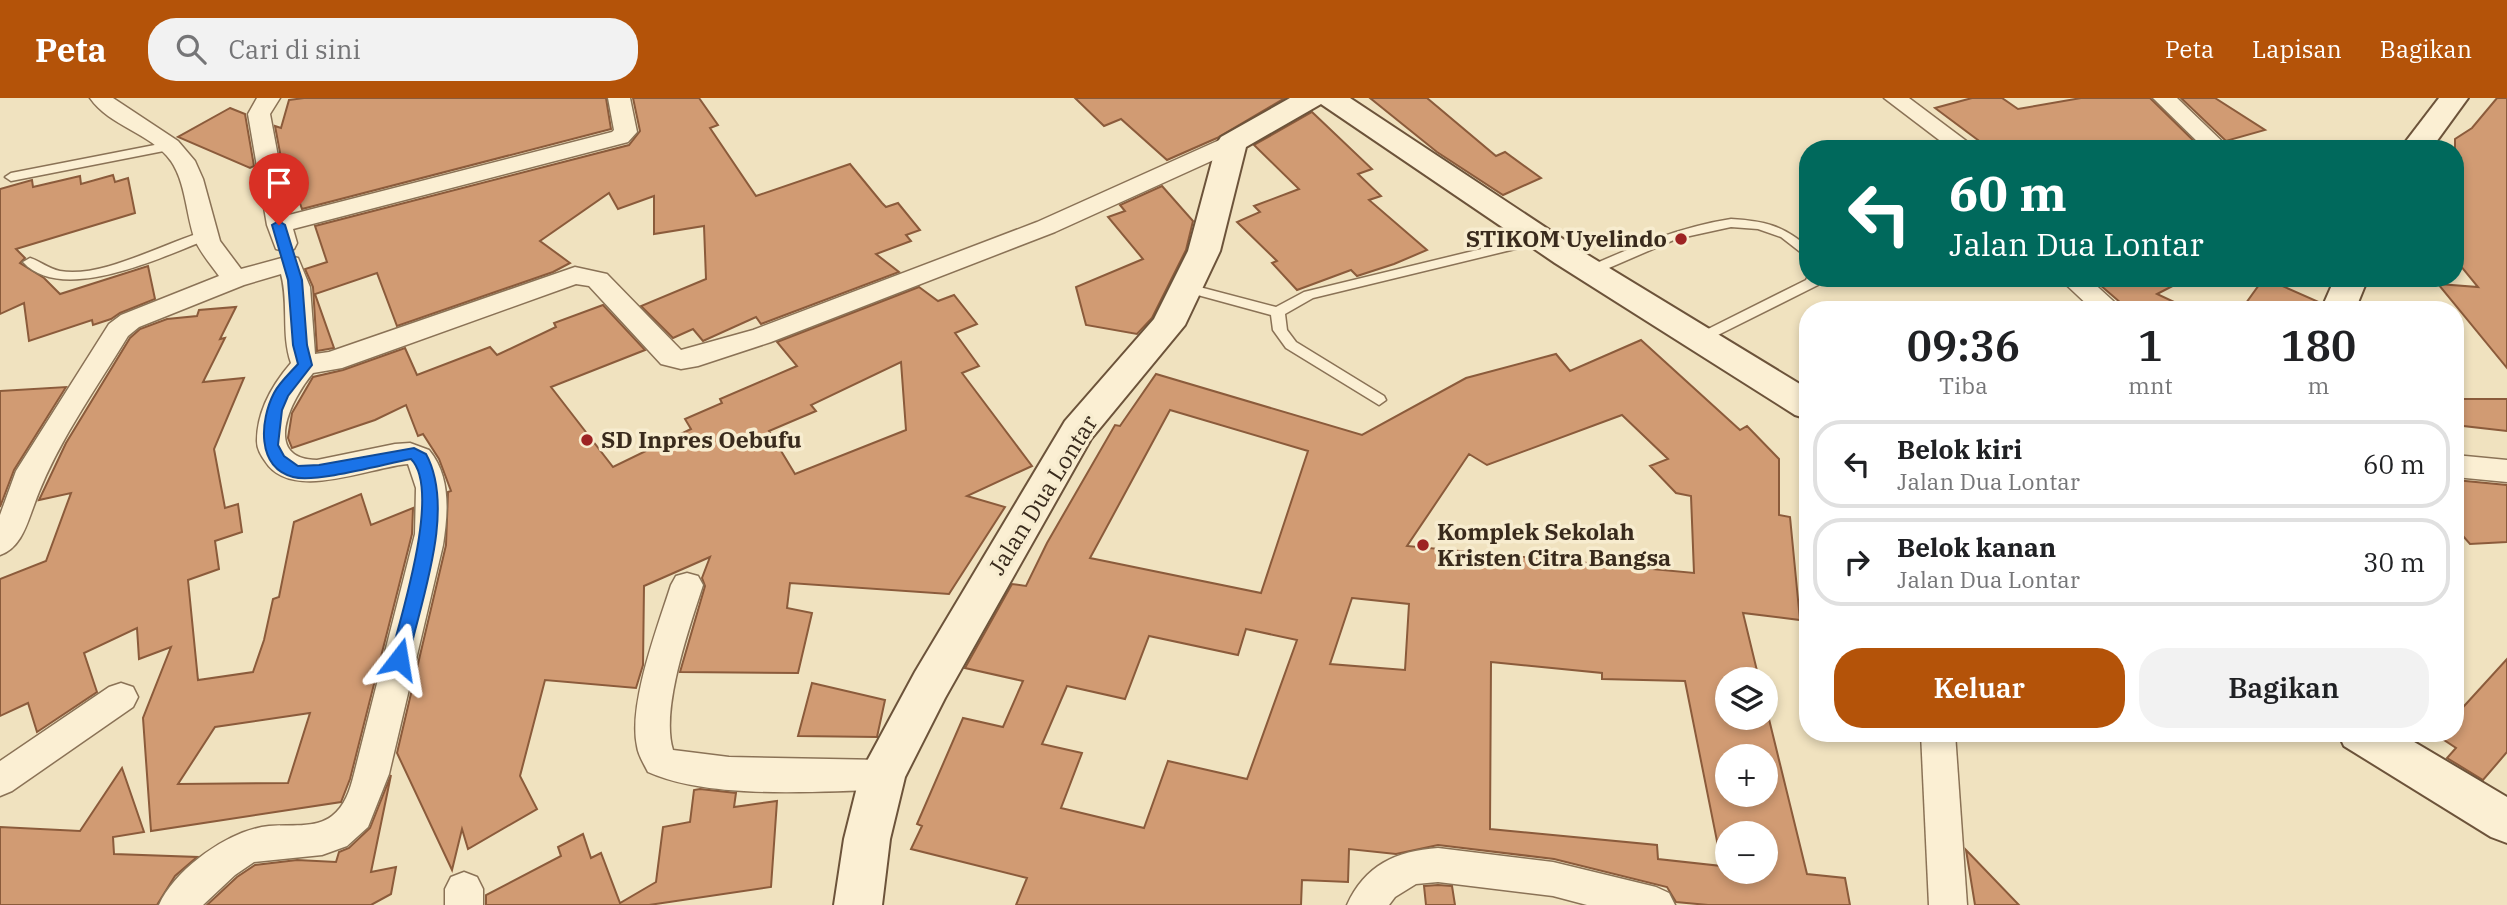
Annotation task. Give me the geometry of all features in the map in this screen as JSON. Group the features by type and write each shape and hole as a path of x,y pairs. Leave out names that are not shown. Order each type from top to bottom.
{"street":[{"path":"102,98 108,106 170,146 183,161 191,179 206,235 235,279"},
{"path":"269,98 259,114 279,225 295,280 300,345 305,365"},
{"path":"279,225 620,137 626,132 626,127 619,98"},
{"path":"178,905 234,855 253,846 320,839 339,833 356,815 373,767 425,551 431,524 429,479 421,458 414,453 319,471 295,472 278,460 271,445 275,410 281,394 305,365 332,361 575,275 598,280 671,357 698,357 762,336 1046,227 1232,143 1311,98"},
{"path":"1331,98 1539,239 1697,340 1799,401"},
{"path":"1895,98 1953,140"},
{"path":"2164,98 2209,140"},
{"path":"2421,140 2454,98"},
{"name":"Jalan Dua Lontar","path":"858,905 867,839 883,775 944,661 1078,430 1168,325 1204,251 1232,143"},
{"path":"0,543 10,529 31,471 118,331 130,321 235,279 289,264"},
{"path":"2083,287 2099,301"},
{"path":"2464,467 2507,471"},
{"path":"687,585 660,671 652,741 658,760 667,767 693,770 883,775"},
{"path":"0,780 121,697"},
{"path":"1939,742 1948,905"},
{"path":"2375,742 2507,822"},
{"path":"1366,905 1382,884 1410,867 1438,865 1553,879 1656,905"}],"lane":[{"path":"11,177 170,146"},
{"path":"1590,271 1661,240 1721,222 1745,222 1769,227 1791,238 1799,246"},
{"path":"30,262 46,272 65,276 91,273 206,235"},
{"path":"1380,400 1291,345 1281,334 1276,321 1278,312 1288,304 1309,295 1539,239"},
{"path":"1697,340 1803,287"},
{"path":"1188,288 1278,312"}],"building":[{"path":"606,98 611,129 302,209 284,157 281,158 275,126 281,128 289,100"},
{"path":"633,98 699,98 718,125 710,128 756,196 850,164 886,207 898,203 920,230 906,235 911,241 876,254 899,272 761,324 756,317 703,341 693,329 673,338 641,306 706,279 704,226 654,234 654,196 618,209 609,193 540,241 570,263 553,272 397,326 377,273 315,294 334,348 317,351 313,287 305,269 327,262 315,226 629,145 640,131"},
{"path":"1075,98 1285,98 1217,138 1167,160 1121,119 1104,126"},
{"path":"1370,98 1427,98 1496,156 1505,152 1541,178 1503,195 1437,152"},
{"path":"1972,98 2002,98 2018,109 2081,98 2150,98 2193,140 1978,140 1935,108"},
{"path":"2181,98 2215,98 2265,130 2225,140"},
{"path":"2497,98 2507,98 2507,368 2464,316 2464,301 2452,301 2440,287 2478,287 2464,270 2464,140 2455,140 2472,128"},
{"path":"230,108 245,114 254,166 250,168 178,137"},
{"path":"1312,112 1372,169 1358,174 1381,196 1369,200 1427,250 1357,276 1351,270 1297,290 1272,263 1277,261 1237,222 1260,212 1254,206 1299,189 1254,145"},
{"path":"113,175 115,182 128,178 135,213 16,249 25,258 20,263 44,278 60,294 148,266 155,299 93,325 92,320 29,341 24,303 0,314 0,189 32,180 33,187 80,176 81,184"},
{"path":"1162,186 1193,221 1186,250 1152,318 1137,334 1086,325 1076,287 1143,259 1108,217 1125,211 1120,205"},
{"path":"919,287 938,301 954,295 977,324 955,333 979,366 962,373 1032,466 967,496 1005,507 949,594 790,583 787,608 812,613 798,673 680,672 705,586 702,578 710,557 644,586 643,665 636,688 545,680 520,776 537,809 468,849 462,829 452,870 397,753 446,545 448,492 451,491 439,459 423,434 418,436 406,405 375,420 292,448 288,438 292,413 313,377 343,370 405,348 417,375 490,347 497,355 556,327 554,323 603,305 645,350 551,387 613,467 691,429 685,419 722,403 720,399 797,366 777,342","holes":["901,362 906,430 795,474 769,431 816,411 811,405"]},
{"path":"2102,287 2171,287 2157,294 2172,301 2119,301"},
{"path":"2258,287 2285,287 2316,301 2247,301"},
{"path":"236,307 220,339 225,338 203,382 244,378 214,449 225,508 238,504 242,532 215,541 219,569 188,580 198,680 253,672 264,640 273,599 279,597 294,522 361,494 371,525 413,508 412,534 350,779 341,802 151,831 143,718 171,647 139,659 137,628 84,653 97,692 37,732 28,703 0,716 0,579 46,561 71,493 39,500 66,443 130,338 140,329 167,319 197,316 199,310","holes":["310,713 288,783 178,784 215,727"]},
{"path":"1641,340 1740,430 1747,426 1779,459 1779,515 1790,517 1799,620 1743,613 1756,667 1715,667 1715,730 1772,730 1775,744 1715,744 1715,807 1778,807 1778,756 1807,874 1845,878 1850,905 1708,905 1676,902 1667,887 1554,859 1438,845 1396,854 1349,849 1348,882 1302,880 1301,905 1016,905 1027,878 911,849 922,826 917,824 963,718 1003,727 1023,681 965,668 1012,584 1026,586 1047,543 1115,425 1120,426 1156,374 1362,435 1466,378 1556,354 1570,371","holes":["1170,410 1308,451 1261,593 1090,558","1622,415 1668,459 1650,466 1676,493 1691,496 1694,573 1407,546 1469,454 1487,465","1352,598 1409,604 1405,670 1330,664","1246,629 1297,640 1247,779 1168,761 1144,828 1061,808 1082,753 1042,744 1067,686 1125,699 1149,636 1238,655","1491,662 1602,673 1602,679 1685,681 1715,831 1715,821 1778,821 1778,884 1715,884 1715,865 1658,859 1657,845 1490,829"]},
{"path":"66,387 14,470 0,507 0,391"},
{"path":"2464,399 2507,399 2507,431 2464,426"},
{"path":"2464,481 2507,485 2507,542 2470,544 2464,537"},
{"path":"2507,659 2507,752 2483,780 2447,758 2456,748 2447,742 2464,742 2464,706"},
{"path":"812,683 885,700 877,737 798,736"},
{"path":"122,768 144,832 113,837 114,854 197,857 175,876 157,905 0,905 0,827 80,831"},
{"path":"391,775 371,872 396,867 391,894 371,905 207,905 237,877 255,865 297,860 336,862 339,852 349,848 370,828"},
{"path":"694,790 736,793 734,807 777,801 771,887 649,905 486,905 486,895 561,856 558,847 583,834 591,858 601,853 620,903 656,882 663,827 690,822"},
{"path":"1966,850 2019,905 1975,905"},
{"path":"1424,886 1452,886 1455,905 1426,905"}],"place":[{"name":"STIKOM Uyelindo","path":"1681,239"},
{"name":"SD Inpres Oebufu","path":"587,440"},
{"name":"Komplek Sekolah Kristen Citra Bangsa","path":"1423,545"}],"route":[{"path":"279,225 295,280 300,345 305,365 281,394 275,410 271,445 278,460 295,472 319,471 392,455 414,453 421,458 429,479 431,524 399,659"}]}
